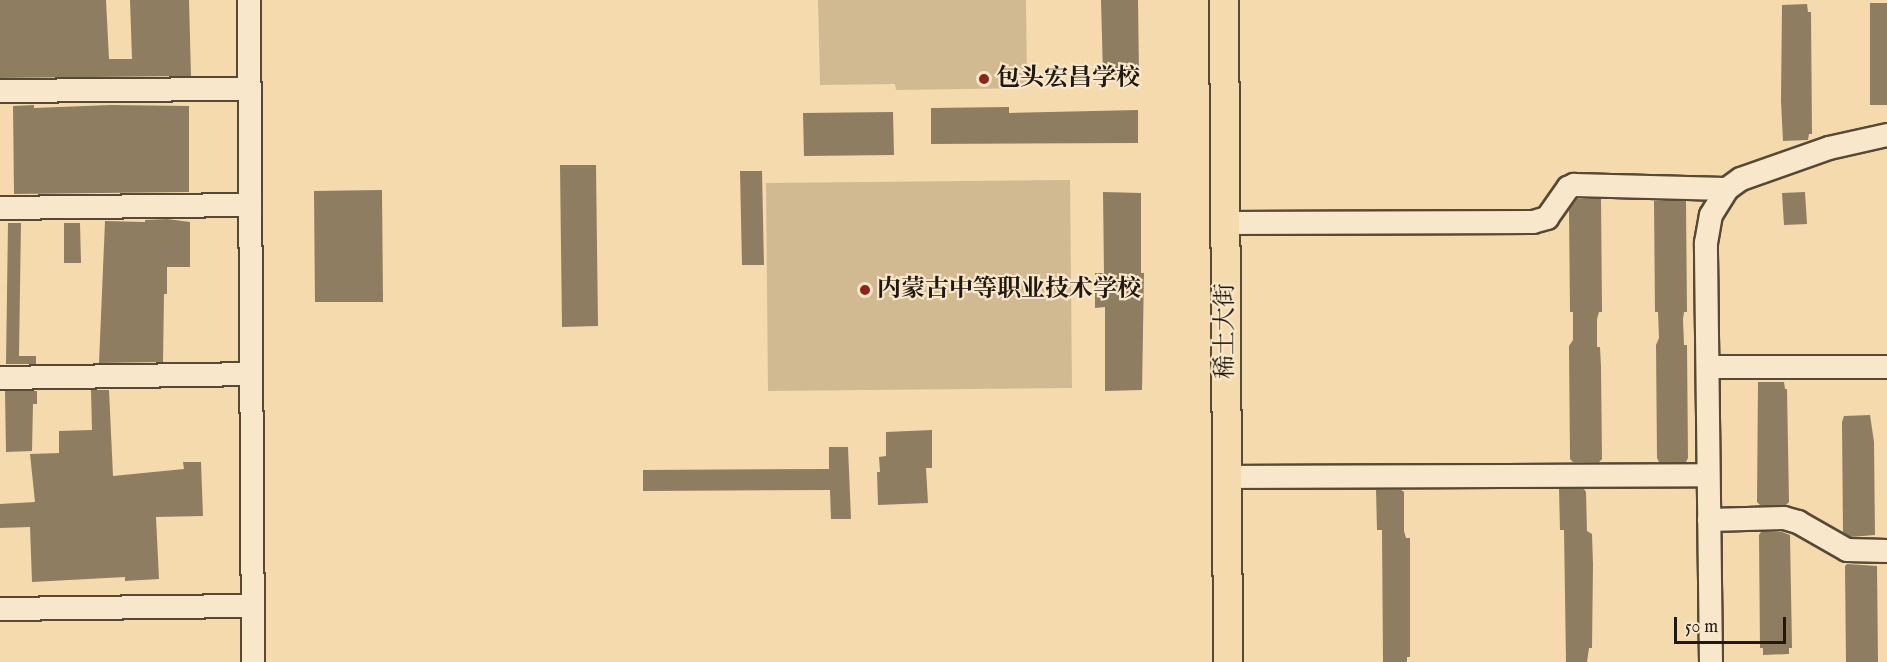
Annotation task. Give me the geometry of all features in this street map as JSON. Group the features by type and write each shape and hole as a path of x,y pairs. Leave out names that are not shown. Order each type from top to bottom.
{"main road":[{"name":"稀土大街","path":"1205,0 1210,662"},
{"name":"稀土大街","path":"1224,0 1228,662"}],"street":[{"path":"249,0 253,662"},
{"path":"0,91 249,89"},
{"path":"1711,662 1707,232 1711,215 1727,189 1741,179 1829,148 1887,135"},
{"path":"1225,223 1533,222 1547,218 1568,188 1574,185 1727,189"},
{"path":"0,208 250,205"},
{"path":"1708,367 1887,367"},
{"path":"0,378 251,374"},
{"path":"1227,477 1708,475"},
{"path":"1709,520 1784,518 1798,522 1847,550 1887,551"},
{"path":"0,609 252,606"}],"shaded area":[{"path":"818,0 1026,0 1027,88 896,90 895,84 820,85"},
{"path":"1070,180 1072,388 768,391 766,183"}],"building":[{"path":"0,0 106,0 109,59 132,59 130,0 189,0 191,76 0,78"},
{"path":"1101,0 1138,0 1139,75 1103,75"},
{"path":"1870,3 1887,3 1887,105 1870,105"},
{"path":"1807,4 1808,12 1811,12 1812,134 1809,134 1808,140 1783,141 1782,5"},
{"path":"34,105 34,108 111,105 189,106 189,192 14,194 13,106"},
{"path":"1009,107 1009,113 1138,110 1138,143 931,144 931,108"},
{"path":"893,112 894,155 804,156 803,113"},
{"path":"560,165 596,165 598,326 562,327"},
{"path":"740,171 762,171 764,265 742,265"},
{"path":"382,190 383,302 315,302 314,191"},
{"path":"1103,192 1141,193 1141,273 1144,273 1142,390 1105,391 1105,307 1095,308 1095,273 1104,273"},
{"path":"1805,192 1807,224 1784,225 1782,193"},
{"path":"1577,199 1601,199 1602,312 1599,312 1597,319 1597,347 1600,347 1601,367 1602,459 1599,462 1573,462 1570,459 1569,346 1573,340 1573,312 1570,312 1569,210"},
{"path":"1654,201 1686,201 1687,312 1684,312 1683,319 1684,345 1687,345 1688,458 1686,462 1659,462 1657,458 1656,345 1659,338 1658,312 1655,312"},
{"path":"167,219 190,222 190,267 167,267 167,294 164,294 163,362 99,363 105,221 145,222 145,220"},
{"path":"8,223 21,223 19,356 36,356 36,364 6,364"},
{"path":"64,223 80,223 81,263 64,263"},
{"path":"1758,382 1784,382 1785,389 1787,389 1789,502 1786,505 1760,505 1757,502"},
{"path":"91,390 109,390 113,476 184,469 183,462 201,462 203,516 156,517 159,579 125,581 125,577 32,582 30,527 0,528 0,504 35,502 30,454 59,453 59,431 92,430"},
{"path":"5,391 37,391 37,404 33,404 32,451 6,452"},
{"path":"1870,415 1874,442 1875,535 1851,537 1843,532 1842,422 1844,416"},
{"path":"932,430 932,468 926,468 928,503 878,505 877,472 880,472 879,457 886,456 886,432"},
{"path":"829,447 848,447 851,519 831,519 830,490 643,491 643,470 829,469"},
{"path":"1559,489 1584,489 1586,492 1587,531 1592,534 1593,565 1592,648 1589,648 1587,662 1566,662 1564,530 1560,530"},
{"path":"1376,490 1404,492 1404,531 1406,538 1410,538 1410,657 1407,657 1407,662 1383,662 1382,530 1377,530"},
{"path":"1761,532 1782,532 1790,535 1792,648 1789,648 1789,654 1763,655 1763,648 1760,648 1759,535"},
{"path":"1847,564 1877,566 1878,662 1846,662 1845,566"}],"place":[{"name":"包头宏昌学校","path":"984,79"},
{"name":"内蒙古中等职业技术学校","path":"865,290"}]}
